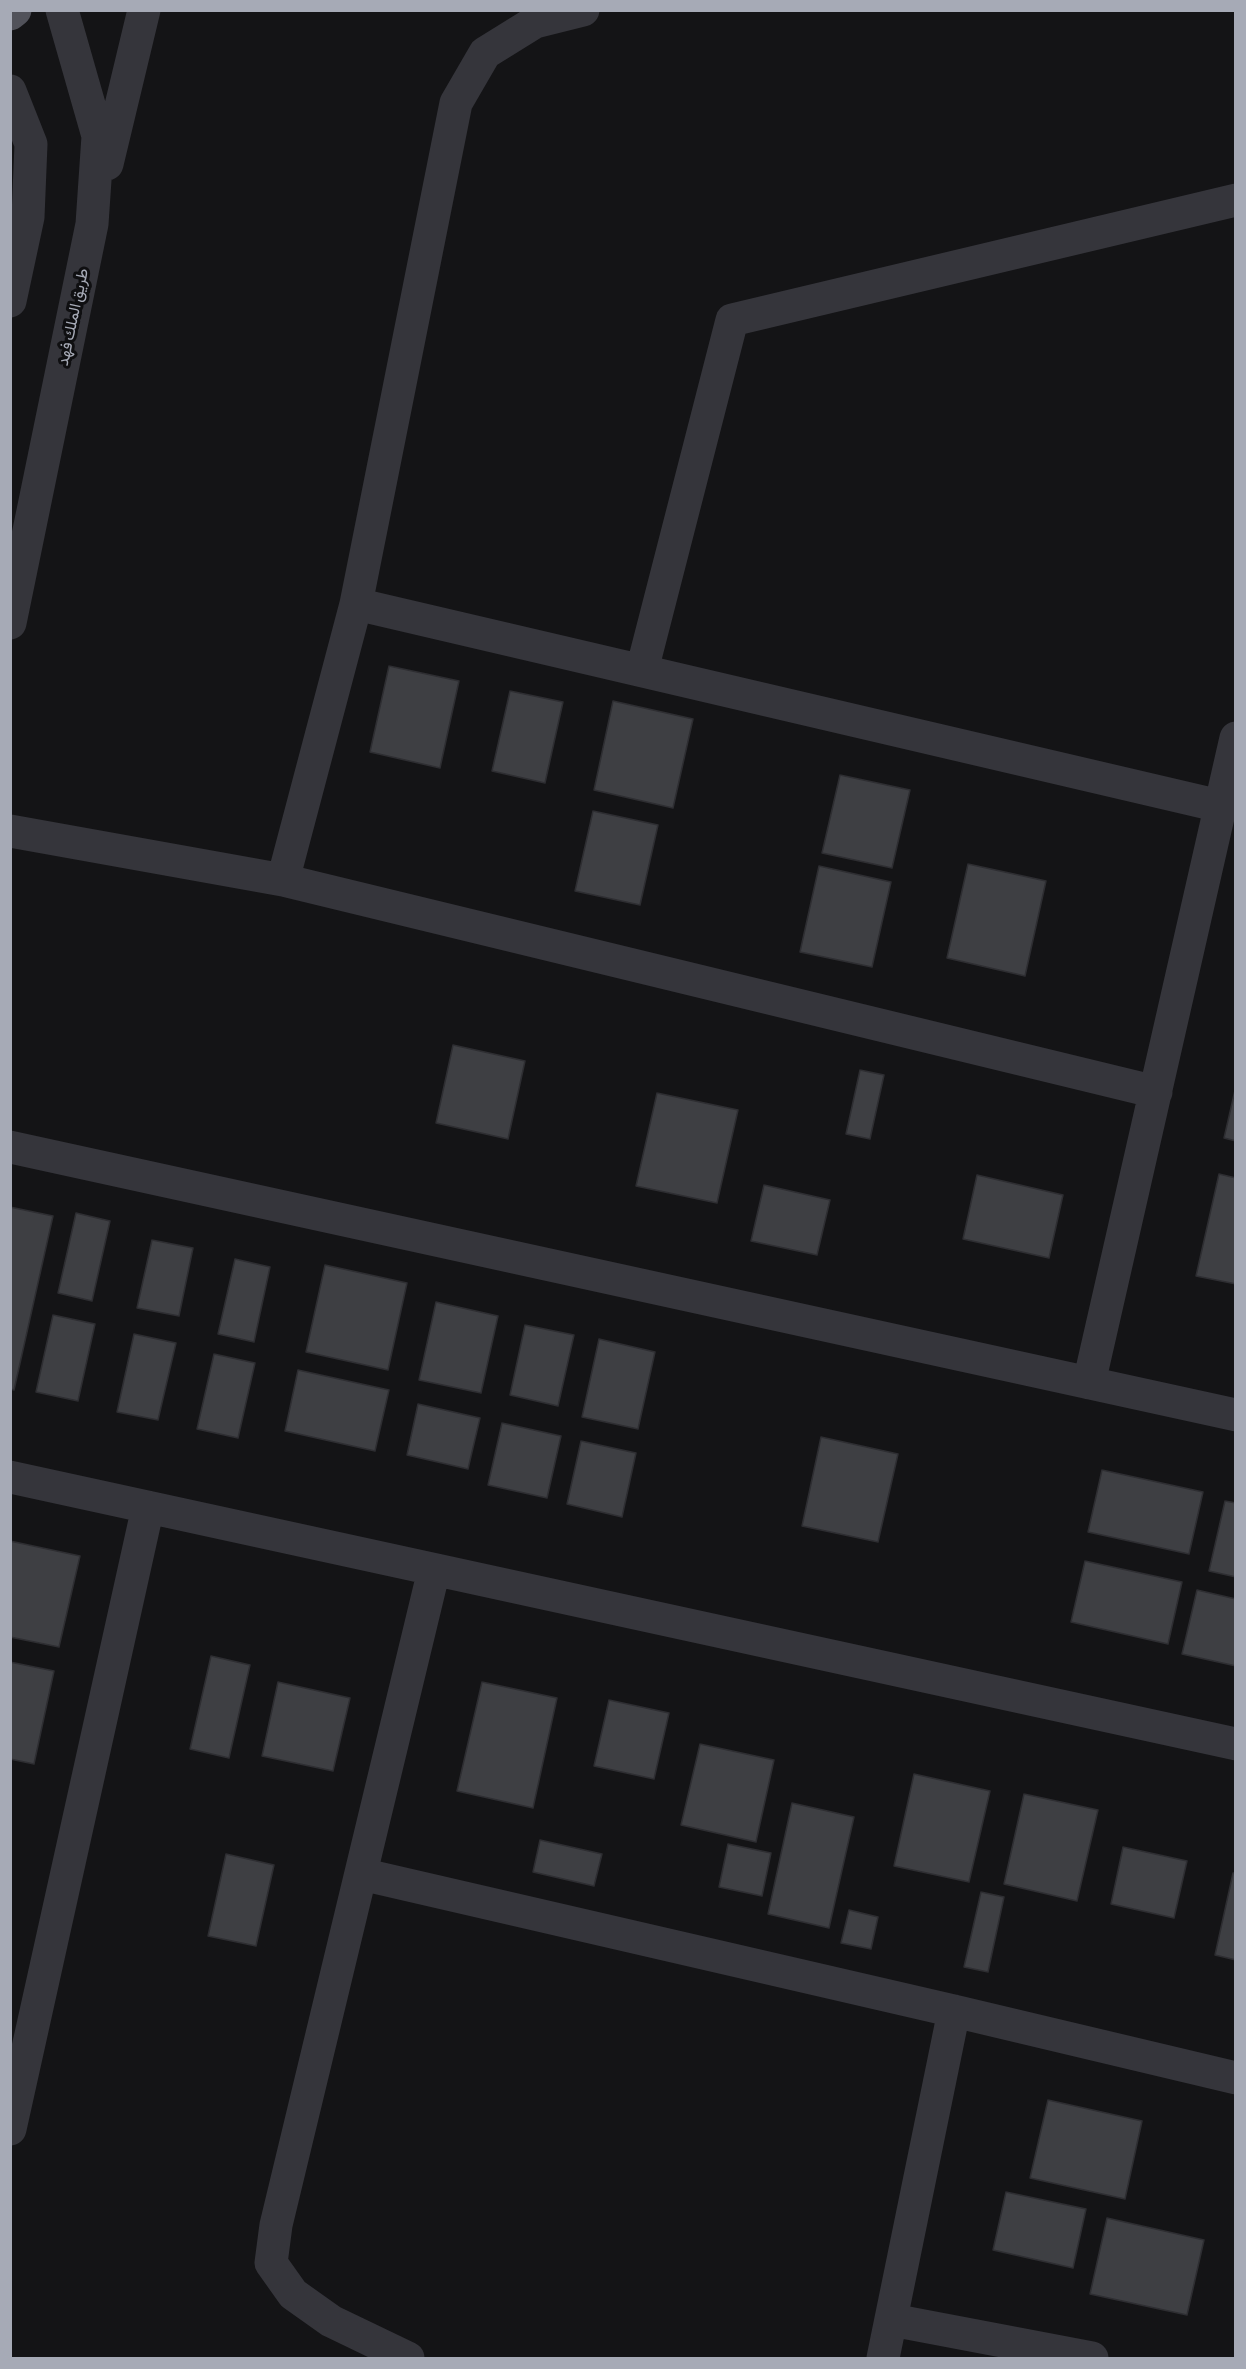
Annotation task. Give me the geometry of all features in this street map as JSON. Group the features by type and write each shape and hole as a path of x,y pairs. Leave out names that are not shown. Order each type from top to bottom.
{"main road":[{"path":"10,14 15,10"}],"street":[{"name":"طريق الملك فهد","path":"10,623 92,224 98,135 62,10"},
{"path":"92,224 144,10"},
{"path":"283,880 356,604 456,103 485,53 535,22 583,10"},
{"path":"10,91 31,144 28,217 10,302"},
{"path":"642,670 732,320 1236,200"},
{"path":"356,604 1220,806"},
{"path":"1089,1383 1236,738"},
{"path":"10,831 283,880 1156,1092"},
{"path":"10,1147 1236,1415"},
{"path":"10,1477 1236,1744"},
{"path":"10,2129 148,1507"},
{"path":"408,2358 331,2321 293,2294 271,2263 276,2225 434,1570"},
{"path":"360,1874 1236,2078"},
{"path":"883,2358 954,2011"},
{"path":"892,2320 1092,2358"}],"building":[{"path":"389,666 459,681 440,768 370,752"},
{"path":"510,691 563,702 545,783 492,771"},
{"path":"613,701 693,719 673,808 594,790"},
{"path":"840,775 910,790 892,868 822,853"},
{"path":"593,811 658,825 640,905 575,891"},
{"path":"968,864 1046,881 1025,976 947,958"},
{"path":"819,866 891,882 872,967 800,952"},
{"path":"453,1045 525,1061 508,1139 436,1123"},
{"path":"860,1070 884,1075 870,1139 846,1134"},
{"path":"1236,1086 1236,1141 1224,1138"},
{"path":"657,1093 738,1110 717,1203 636,1186"},
{"path":"1219,1174 1236,1178 1236,1284 1196,1276"},
{"path":"977,1175 1063,1195 1049,1258 963,1239"},
{"path":"764,1185 830,1200 817,1255 751,1241"},
{"path":"10,1207 53,1216 14,1390 10,1389"},
{"path":"76,1213 110,1221 92,1301 58,1293"},
{"path":"152,1240 193,1248 179,1316 137,1308"},
{"path":"235,1259 270,1267 254,1342 218,1334"},
{"path":"325,1265 407,1283 388,1370 306,1352"},
{"path":"436,1302 498,1316 481,1393 419,1380"},
{"path":"53,1315 95,1324 78,1401 36,1392"},
{"path":"525,1325 574,1335 558,1406 510,1395"},
{"path":"134,1334 176,1343 158,1420 117,1412"},
{"path":"599,1339 655,1352 638,1429 582,1417"},
{"path":"214,1354 255,1363 238,1438 197,1429"},
{"path":"298,1370 389,1390 375,1451 285,1431"},
{"path":"418,1404 480,1418 468,1469 407,1455"},
{"path":"502,1423 561,1436 547,1498 488,1485"},
{"path":"821,1437 898,1454 878,1542 802,1526"},
{"path":"581,1441 636,1453 622,1517 567,1504"},
{"path":"1102,1470 1203,1492 1189,1554 1088,1532"},
{"path":"1225,1501 1236,1503 1236,1577 1209,1571"},
{"path":"10,1541 80,1556 59,1647 10,1637"},
{"path":"1085,1561 1182,1582 1168,1644 1071,1622"},
{"path":"1197,1590 1236,1599 1236,1666 1182,1654"},
{"path":"211,1656 250,1665 229,1758 190,1749"},
{"path":"10,1662 54,1671 34,1764 10,1759"},
{"path":"278,1682 350,1698 333,1771 262,1756"},
{"path":"482,1682 557,1698 533,1808 457,1791"},
{"path":"609,1700 669,1713 654,1779 594,1766"},
{"path":"700,1744 774,1760 756,1842 681,1825"},
{"path":"914,1774 990,1791 969,1882 894,1866"},
{"path":"1024,1794 1098,1810 1077,1901 1004,1884"},
{"path":"792,1803 854,1817 829,1928 768,1914"},
{"path":"540,1840 602,1854 594,1886 533,1872"},
{"path":"728,1844 771,1853 762,1896 719,1887"},
{"path":"1123,1847 1187,1861 1174,1918 1111,1904"},
{"path":"226,1854 274,1865 256,1946 208,1936"},
{"path":"1233,1873 1236,1873 1236,1960 1215,1955"},
{"path":"981,1892 1004,1897 988,1972 964,1967"},
{"path":"849,1910 878,1917 871,1949 841,1943"},
{"path":"1048,2100 1142,2121 1125,2199 1030,2178"},
{"path":"1006,2192 1086,2209 1073,2268 993,2250"},
{"path":"1107,2218 1204,2240 1187,2315 1090,2294"}]}
